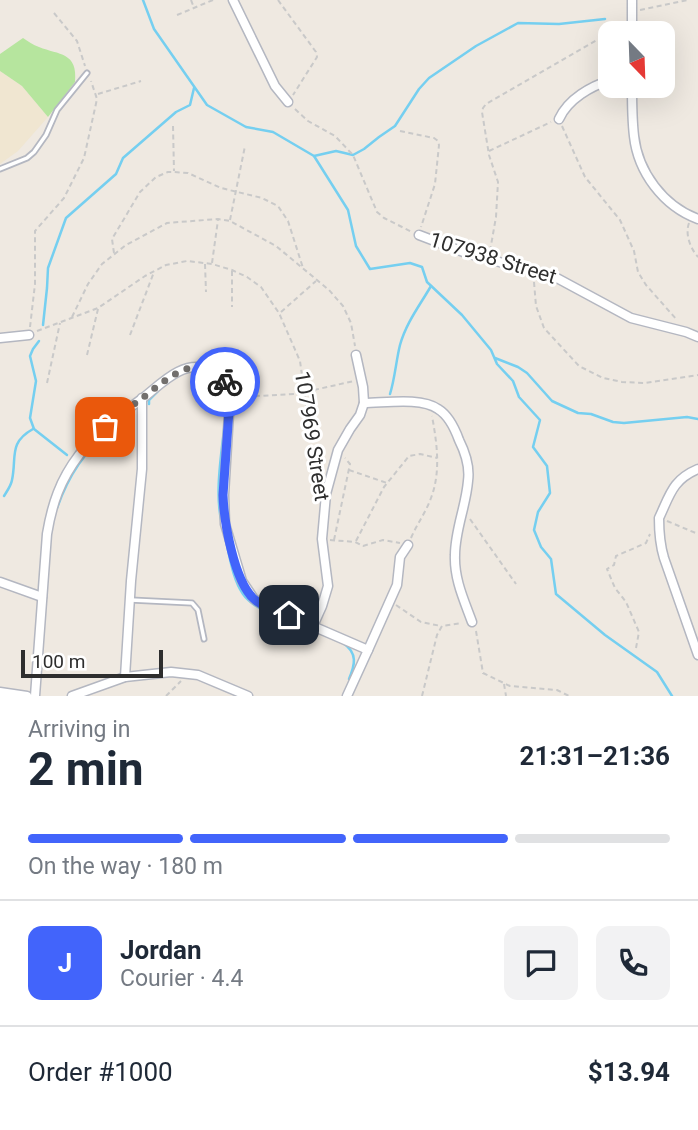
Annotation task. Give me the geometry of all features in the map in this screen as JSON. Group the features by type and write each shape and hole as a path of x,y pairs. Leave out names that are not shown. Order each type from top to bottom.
{"street":[{"path":"233,0 275,86 288,102"},
{"path":"632,0 632,21"},
{"path":"559,119 567,106 598,86"},
{"path":"632,98 634,136 639,160 658,191 675,206 695,217"},
{"name":"107938 Street","path":"419,235 466,253 565,280 631,318 698,337"},
{"path":"0,338 29,335"},
{"path":"326,494 338,450 360,415 364,402 356,355"},
{"path":"35,696 47,534 51,509 61,483 80,453 116,417 175,373 191,367 200,366 217,373 224,380 230,397 224,503 226,524 242,581 254,599 264,606 368,650"},
{"path":"125,677 142,468 142,398"},
{"path":"364,402 406,402 439,409 464,449 469,479 455,542 456,576 472,622"},
{"path":"698,469 684,476 674,486 659,518 660,543 664,558 698,655"},
{"name":"107969 Street","path":"313,626 328,586 323,539 326,494"},
{"path":"347,696 391,602 397,585 400,557 408,545"},
{"path":"0,582 43,597"},
{"path":"72,696 125,677 159,672 189,673 213,680 247,696"},
{"path":"0,691 27,696"}],"lane":[{"path":"0,169 27,158 34,152 46,135 57,110 87,73"},
{"path":"130,600 192,603 198,610 204,639"}],"path":[{"path":"191,0 194,8"},
{"path":"177,15 213,0"},
{"path":"278,0 317,57 288,102"},
{"path":"489,259 498,182 482,112 486,104 632,16 688,0"},
{"path":"29,335 35,284 35,232 64,198 84,158 97,94 87,73 78,41 54,13"},
{"path":"97,94 141,81"},
{"name":"107938 Street","path":"288,102 307,121 335,136 353,155 377,212 419,235"},
{"path":"489,151 559,119 585,177 620,220 634,251 638,272 687,332"},
{"path":"173,125 174,172"},
{"path":"400,131 434,138 439,145 435,184 419,235"},
{"path":"230,221 245,145"},
{"path":"114,253 112,239 140,192 156,177 168,172 188,173 221,188 262,198 278,206 288,221 304,269"},
{"path":"695,217 686,231 693,252 698,257"},
{"path":"212,264 218,219"},
{"path":"72,318 88,284 102,264 114,253 167,223 218,219 230,221 276,246 344,306 351,323 356,355"},
{"name":"107969 Street","path":"29,335 98,308 166,265 184,261 212,264 247,277 261,287 279,313 300,361 316,480 326,494"},
{"path":"205,263 206,292"},
{"path":"232,270 232,307"},
{"path":"533,270 536,306 544,328 579,366 603,378 622,382 645,383 698,375"},
{"path":"130,335 154,271"},
{"path":"279,313 317,280"},
{"path":"87,355 98,308"},
{"path":"47,383 60,322"},
{"path":"230,397 296,394 362,379"},
{"path":"323,539 355,542 363,546 383,540 408,545 431,499 436,476 437,444 430,405"},
{"path":"334,541 350,464 338,450"},
{"path":"355,542 387,483 409,456 420,454 437,458"},
{"path":"348,470 387,483"},
{"path":"463,510 516,583"},
{"path":"636,648 639,632 607,569 614,565 616,556 646,543 659,518 698,534"},
{"path":"391,602 421,622 442,626 472,622 477,635 483,673 510,686 557,690 569,696"},
{"path":"428,696 422,694 437,635 442,626"},
{"path":"166,696 189,673"},
{"path":"505,684 506,696"}],"shaded area":[{"path":"0,71 22,86 48,117 18,151 0,164"}],"green space":[{"path":"23,38 66,56 73,65 75,82 48,117 22,86 0,71 0,54"}],"waterway":[{"path":"143,0 154,29 207,105 246,127 273,132 314,156 348,210 356,246 370,269 410,263 422,267 427,282 462,315 491,350 497,364 513,381 519,397 540,420 533,447 547,466 550,493 538,512 534,530 541,547 551,559 556,594 605,635 657,672 672,696"},
{"path":"314,156 336,151 353,155 364,149 395,126 429,78 476,46 518,23 559,24 605,19"},
{"path":"43,325 48,268 66,218 116,174 123,158 176,112 190,105 194,88"},
{"path":"390,394 403,337 431,286"},
{"path":"39,341 30,356 36,381 30,418 34,429 67,455"},
{"path":"495,358 518,367 527,373 552,401 578,413 624,423 687,417 698,419"},
{"path":"218,379 223,386 226,406"},
{"path":"149,404 149,400 158,391"},
{"path":"222,524 219,486 225,420"},
{"path":"57,508 79,464 111,427"},
{"path":"4,496 11,482 17,445 25,434 33,429"},
{"path":"226,541 232,569 249,601 267,612 317,632"},
{"path":"343,643 351,651 354,660 349,679"}],"way so far":[{"path":"105,427 183,369 200,366 217,373 225,382"}],"route":[{"path":"225,382 230,397 224,510 238,570 254,599 264,606 289,615"}]}
